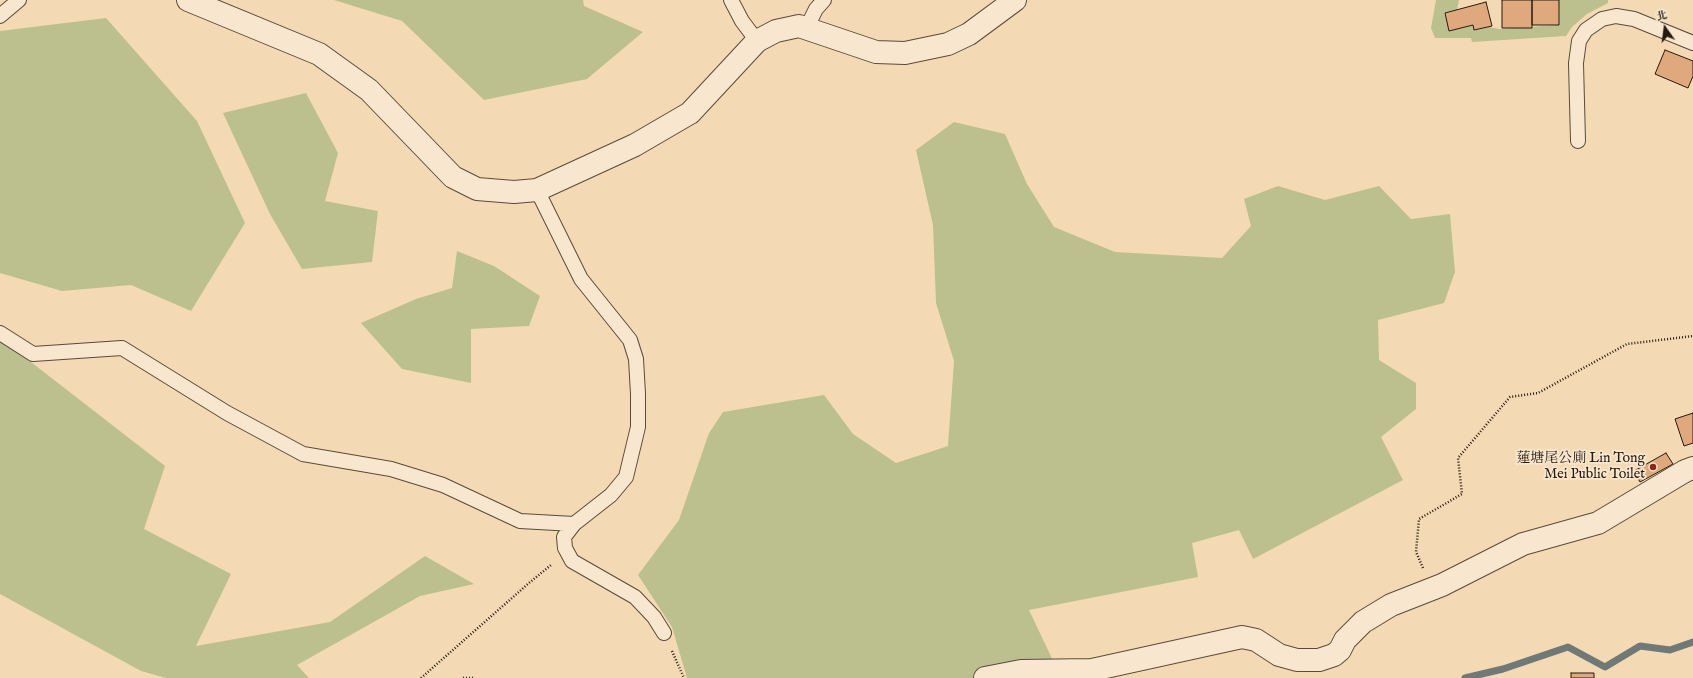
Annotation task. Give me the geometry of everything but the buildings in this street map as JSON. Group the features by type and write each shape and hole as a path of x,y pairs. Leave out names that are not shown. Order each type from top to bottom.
{"street":[{"path":"188,0 319,54 369,90 453,177 477,189 514,192 537,190 635,145 690,113 757,41 776,32 799,26 876,52 905,54 948,44 969,34 1015,0"},
{"path":"985,678 1021,671 1092,670 1242,638 1256,640 1279,655 1297,660 1319,660 1334,655 1340,650 1345,640 1363,622 1391,605 1433,589 1523,544 1598,523 1685,471 1693,468"}],"lane":[{"path":"0,16 19,0"},
{"path":"731,0 742,21 757,41"},
{"path":"806,29 816,9 824,0"},
{"path":"1578,141 1576,63 1579,41 1586,30 1602,19 1616,16 1634,19 1693,43"},
{"path":"537,190 581,279 630,340 636,359 638,427 626,477 611,495 574,524 564,537 565,548 572,561 635,597 654,617 664,633"},
{"path":"0,333 33,354 122,348 227,413 303,454 391,469 428,480 443,485 520,521 574,524"}],"path":[{"path":"1433,589 1416,552 1419,519 1462,494 1458,458 1510,396 1538,393 1626,344 1693,336"},
{"path":"421,678 529,583 568,553"},
{"path":"664,633 684,678"},
{"path":"462,678 473,678"}],"green space":[{"path":"334,0 583,0 584,6 643,32 587,79 484,100 402,21"},
{"path":"1436,0 1459,0 1457,10 1445,13 1449,30 1473,25 1474,30 1489,27 1500,29 1559,25 1559,0 1608,0 1608,3 1587,14 1572,27 1566,36 1472,42 1471,38 1435,38 1431,28"},
{"path":"106,18 197,121 245,223 191,311 131,285 62,291 0,273 0,31"},
{"path":"306,93 338,153 325,201 378,211 372,262 302,269 270,214 223,113"},
{"path":"954,122 1005,134 1027,184 1054,227 1115,252 1222,258 1251,226 1244,199 1278,186 1325,200 1379,186 1411,219 1450,214 1455,272 1444,303 1378,320 1379,360 1416,383 1416,409 1381,437 1403,480 1253,559 1239,530 1192,543 1198,577 1029,610 1057,669 1070,678 687,678 672,627 638,575 679,520 709,433 723,412 824,395 853,434 896,463 948,446 954,361 936,303 933,225 916,150"},
{"path":"457,251 494,266 540,296 529,326 471,329 471,383 402,369 361,323 416,299 452,288"},
{"path":"0,338 165,466 144,529 231,574 196,646 330,622 425,556 474,584 420,596 297,665 309,678 166,678 141,671 0,594"}],"waterway":[{"path":"1465,678 1503,669 1568,647 1605,667 1640,646 1670,650 1693,642"}],"place":[{"name":"蓮塘尾公廁 Lin Tong Mei Public Toilet","path":"1653,467"}]}
